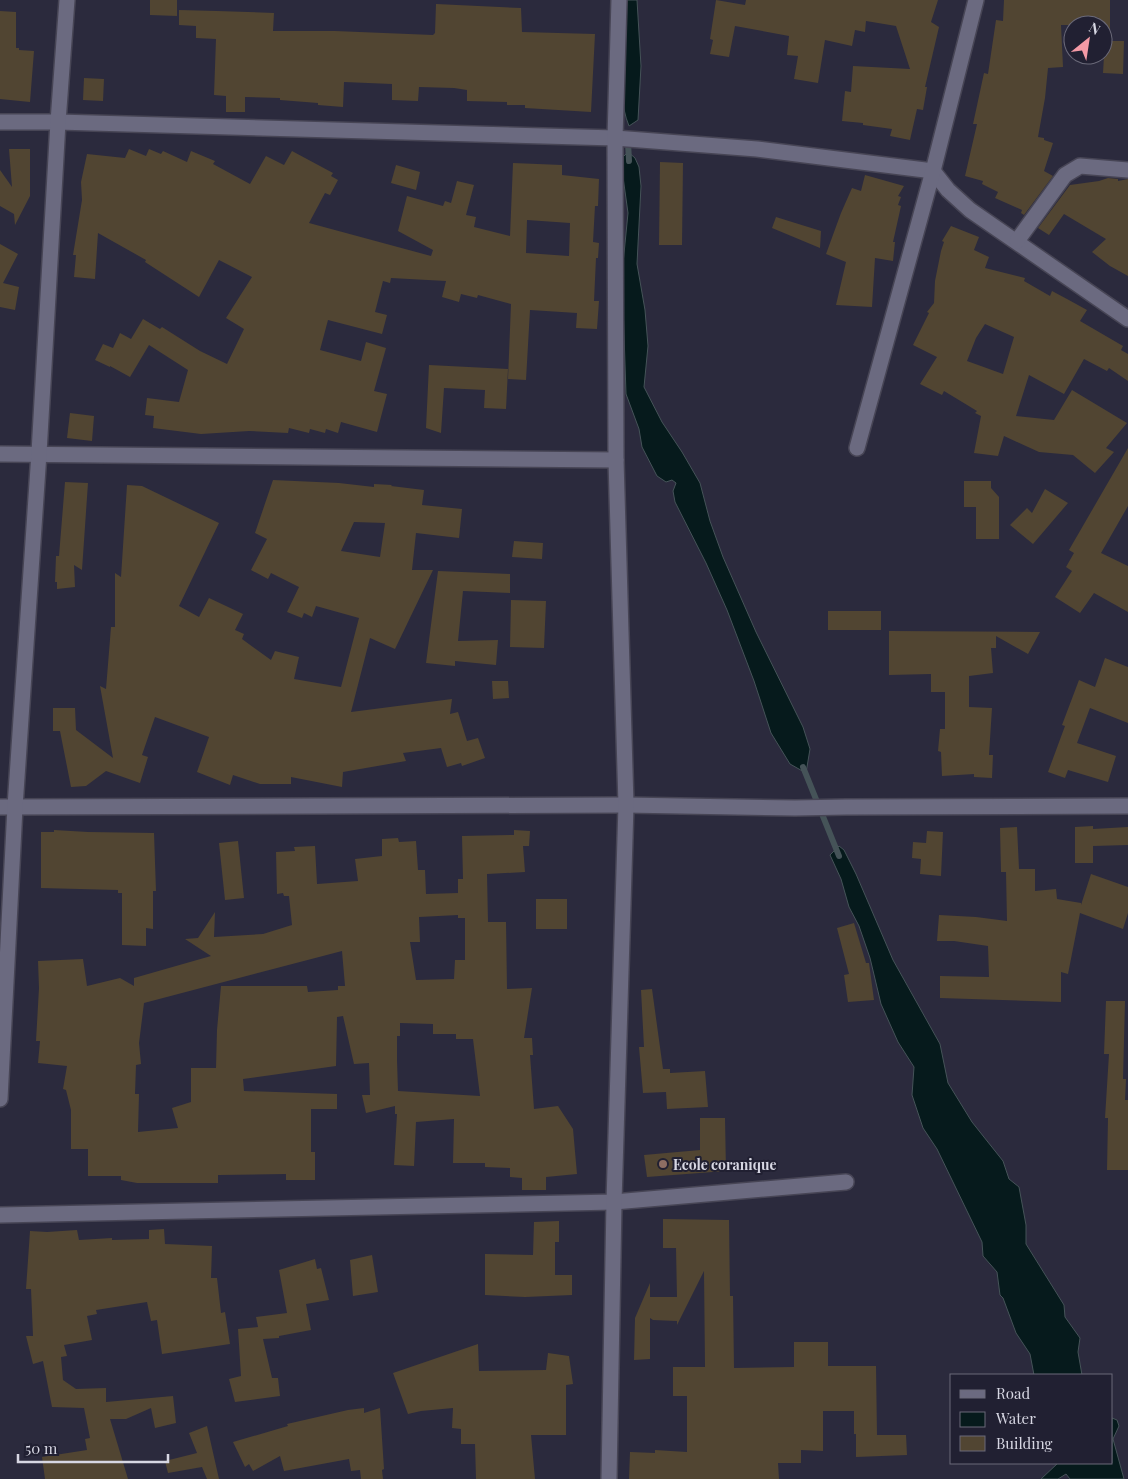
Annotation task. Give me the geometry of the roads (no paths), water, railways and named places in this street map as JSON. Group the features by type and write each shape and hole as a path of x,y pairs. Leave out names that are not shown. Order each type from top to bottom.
{"street":[{"path":"0,1099 7,807 39,453 67,0"},
{"path":"609,1479 614,1202 626,805 616,460 615,138 619,0"},
{"path":"857,448 933,171 976,0"},
{"path":"0,122 58,122 615,138 757,149 933,171 948,190 970,210 1128,319"},
{"path":"1017,241 1065,175 1080,166 1128,170"},
{"path":"0,454 616,460"},
{"path":"7,807 626,805 795,808 1128,806"},
{"path":"0,1215 614,1202 846,1182"}],"water":[{"path":"623,0 637,0 641,66 638,120 629,126 624,111 623,97"},
{"path":"628,152 635,158 639,167 641,186 637,264 645,310 648,346 644,387 662,422 700,483 710,521 723,557 756,632 803,727 810,749 806,773 790,764 771,733 754,681 727,610 675,502 673,491 676,483 672,480 666,482 657,476 642,447 639,429 626,394 622,274 628,213 623,177 623,157"},
{"path":"839,846 844,850 893,960 940,1044 948,1083 972,1122 1003,1161 1009,1179 1019,1187 1026,1225 1026,1244 1064,1305 1065,1317 1080,1338 1078,1352 1082,1374 1034,1374 1030,1354 1016,1333 1003,1298 1000,1295 997,1272 983,1256 982,1242 937,1149 923,1128 912,1095 914,1067 898,1042 881,1004 870,958 859,926 849,907 841,879 830,855"},
{"path":"1113,1418 1117,1420 1119,1426 1113,1439"},
{"path":"1113,1439 1124,1479 1070,1479 1066,1474 1058,1479 1041,1479 1057,1464 1113,1464"}],"waterway":[{"path":"628,142 629,161"},
{"path":"803,767 839,856"}],"place":[{"name":"Ecole coranique","path":"663,1164"}]}
